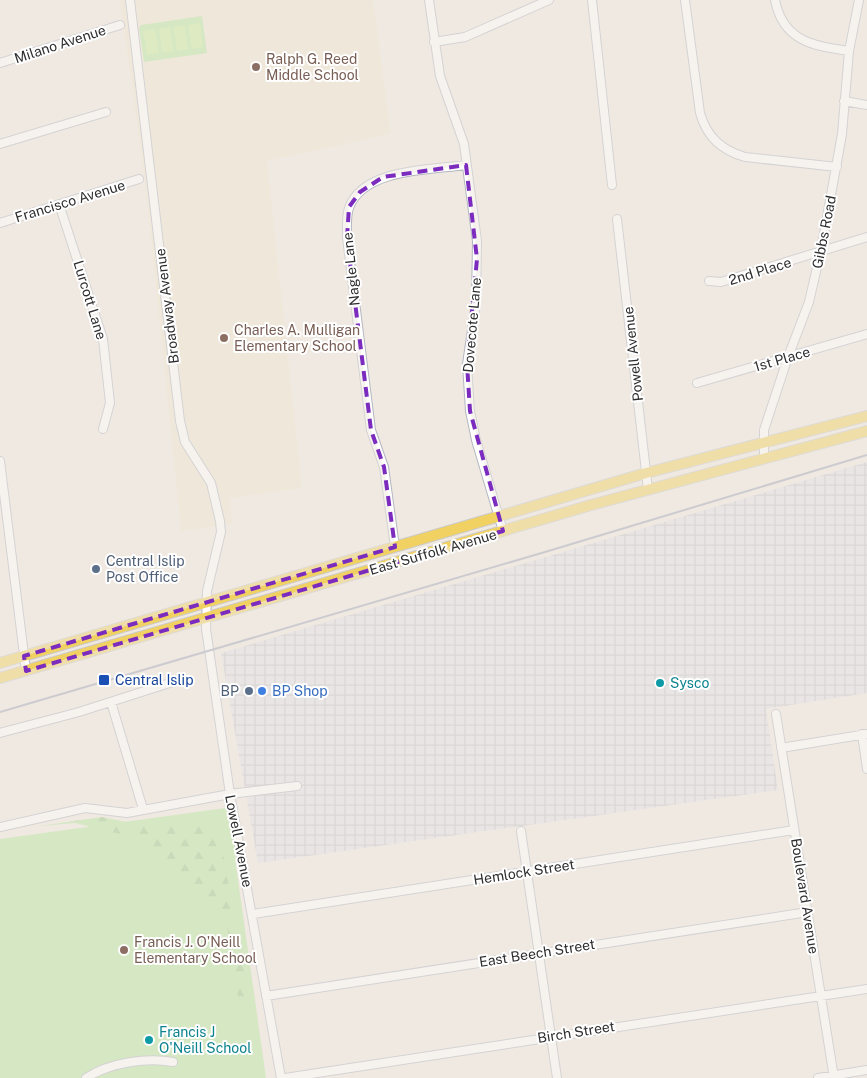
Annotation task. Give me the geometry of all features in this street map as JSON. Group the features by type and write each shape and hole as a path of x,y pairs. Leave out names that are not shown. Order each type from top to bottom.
{"main road":[{"name":"East Suffolk Avenue","path":"0,662 646,473 867,416"},
{"name":"East Suffolk Avenue","path":"0,678 648,489 867,431"}],"street":[{"name":"Broadway Avenue","path":"130,0 180,420 185,442 211,482 220,521 221,532 206,602"},
{"name":"Dovecote Lane","path":"429,0 440,76 464,144 477,241 476,303 469,343 467,385 476,440 503,531"},
{"path":"434,42 465,37 549,0"},
{"path":"592,0 612,185"},
{"path":"685,0 700,113 704,128 714,140 731,153 746,157 837,167"},
{"path":"775,0 777,10 785,26 798,38 813,45 849,51"},
{"name":"Gibbs Road","path":"764,458 762,443 766,423 809,302 821,250 837,167 849,51 859,0"},
{"name":"Milano Avenue","path":"0,63 120,25"},
{"path":"844,102 867,106"},
{"path":"0,144 106,112"},
{"name":"Nagle Lane","path":"395,547 384,467 370,430 347,238 349,207 360,192 383,177 466,165"},
{"name":"Francisco Avenue","path":"0,223 139,179"},
{"name":"Lurcott Lane","path":"59,204 103,339 110,403 103,429"},
{"name":"Powell Avenue","path":"617,218 648,489"},
{"name":"2nd Place","path":"709,281 721,282 867,237"},
{"name":"1st Place","path":"698,383 867,334"},
{"path":"0,461 26,671"},
{"name":"Lowell Avenue","path":"206,602 205,618 230,794 281,1078"},
{"path":"0,733 111,702 182,679"},
{"path":"111,702 142,809"},
{"name":"Boulevard Avenue","path":"776,714 834,1077"},
{"path":"781,748 864,734 867,769"},
{"path":"0,827 85,808 127,813 230,794 297,786"},
{"name":"Hemlock Street","path":"253,914 794,830"},
{"path":"521,831 557,1078"},
{"name":"East Beech Street","path":"266,996 540,952 808,912"},
{"name":"Birch Street","path":"285,1078 867,989"},
{"path":"86,1078 100,1069 131,1063 160,1060 173,1062"},
{"path":"818,1078 834,1077 867,1070"}],"highlighted area":[{"path":"466,165 477,259 467,364 470,411 503,531 26,671 24,656 395,547 384,467 371,430 347,238 349,207 360,192 383,177"}],"shaded area":[{"path":"120,0 373,0 391,134 267,161 302,488 230,498 233,524 181,531 146,188"},
{"path":"867,462 867,693 766,709 778,790 258,863 221,653"}],"green space":[{"path":"202,16 207,53 144,62 139,28 141,25"},
{"path":"200,23 203,47 192,49 188,25"},
{"path":"185,25 188,49 177,51 173,27"},
{"path":"170,27 174,51 162,53 159,29"},
{"path":"155,29 159,53 147,55 143,31"},
{"name":"Francis J. O'Neill Elementary School","path":"233,807 236,866 266,1078 0,1078 0,839"},
{"path":"102,817 147,826 194,821 220,822 223,854 246,982 241,1016 225,914 181,873 128,836 75,823 39,826"}],"railway":[{"path":"0,712 867,455"}],"place":[{"name":"Ralph G. Reed Middle School","path":"256,67"},
{"name":"Charles A. Mulligan Elementary School","path":"224,338"},
{"name":"Central Islip Post Office","path":"96,569"},
{"name":"Central Islip","path":"104,680"},
{"name":"Sysco","path":"660,683"},
{"name":"BP","path":"249,691"},
{"name":"BP Shop","path":"262,691"},
{"name":"Francis J. O'Neill Elementary School","path":"124,950"},
{"name":"Francis J O'Neill School","path":"149,1040"}]}
